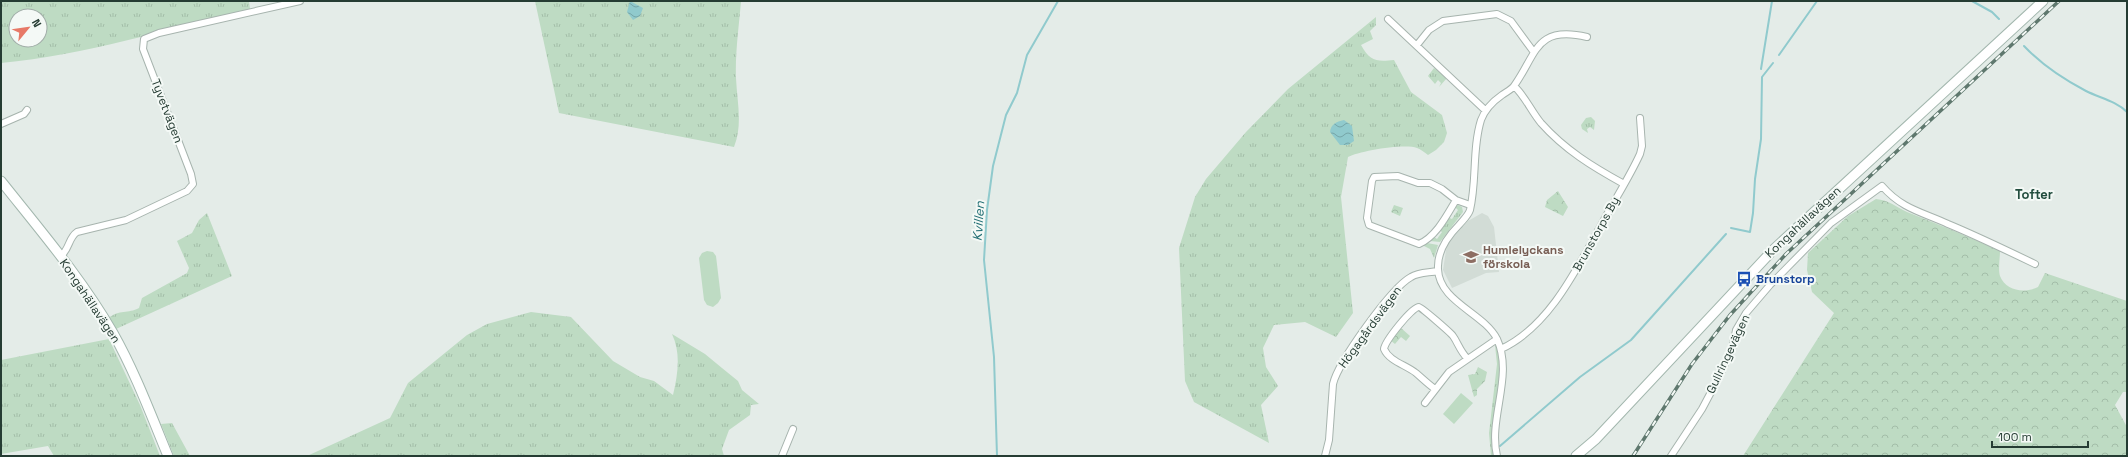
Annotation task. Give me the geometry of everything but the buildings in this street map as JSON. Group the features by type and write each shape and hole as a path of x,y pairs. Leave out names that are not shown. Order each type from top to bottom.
{"main road":[{"name":"Kongahällavägen","path":"1576,456 1596,439 1774,249 2043,1"},
{"name":"Kongahällavägen","path":"1,181 60,256 95,304 119,344 139,385 168,456"}],"street":[{"name":"Tyvetvägen","path":"60,256 69,248 72,235 77,232 126,220 187,191 193,184 191,174 143,49 144,39 159,33 300,1"},
{"path":"1417,45 1430,30 1443,21 1497,14 1511,21 1533,51"},
{"path":"1388,19 1485,110"},
{"path":"1497,456 1494,436 1501,381 1501,349 1497,339 1489,328 1447,291 1438,271 1439,254 1444,242 1465,219 1470,211 1479,130 1485,110 1514,86 1533,51 1552,37 1560,34 1587,37"},
{"path":"1514,86 1535,115 1558,141 1585,162 1624,184"},
{"path":"1,124 24,114 27,110"},
{"name":"Brunstorps By","path":"1501,349 1514,343 1525,335 1553,303 1580,264 1642,149 1640,118"},
{"path":"1456,200 1447,215 1428,239 1419,244 1369,225 1367,218 1372,181 1374,177 1398,176 1418,183 1430,182 1456,200 1470,205"},
{"name":"Gullringevägen","path":"1671,456 1685,437 1715,385 1732,349 1736,330 1746,313 1770,285 1831,223 1882,186 1902,205 1910,210 1948,224 2035,264"},
{"name":"Högagårdsvägen","path":"1325,456 1329,440 1335,375 1396,288 1419,274 1438,271"},
{"path":"1435,389 1425,383 1408,367 1388,355 1384,349 1390,337 1413,309 1419,307 1424,309 1437,323 1450,333 1467,358"},
{"path":"1426,403 1445,376 1467,358 1497,339"},
{"path":"782,456 793,429"}],"shaded area":[{"name":"Humlelyckans förskola","path":"1482,213 1488,216 1494,227 1499,272 1486,273 1452,288 1443,270 1447,244 1468,221"}],"green space":[{"path":"1,1 249,1 250,9 95,48 1,63"},
{"path":"535,1 741,1 736,69 739,122 737,139 734,147 559,113"},
{"path":"1376,17 1376,25 1370,31 1373,39 1361,45 1364,50 1374,59 1383,61 1394,60 1411,92 1442,115 1447,133 1444,142 1428,155 1417,148 1403,146 1372,150 1348,157 1341,197 1353,313 1336,337 1305,322 1274,325 1263,348 1266,367 1278,386 1261,405 1269,443 1194,402 1185,381 1179,248 1195,197 1206,179 1246,132 1288,89"},
{"path":"1434,68 1447,78 1439,87 1441,83 1438,80 1435,84 1428,76"},
{"path":"1591,117 1595,121 1594,130 1590,127 1587,129 1588,133 1582,129 1581,125 1586,118"},
{"path":"1558,191 1568,207 1563,216 1545,207 1547,200"},
{"path":"1876,199 1889,202 1907,212 2000,251 1999,273 2003,281 2011,288 2017,290 2028,290 2038,287 2045,273 2127,301 2127,392 2123,392 2115,405 2127,427 2127,456 1743,456 1834,313 1812,292 1807,270 1808,253 1848,216"},
{"path":"1394,205 1403,208 1400,216 1391,212"},
{"path":"1458,205 1462,207 1463,212 1440,242 1430,241 1433,236 1437,239 1442,232 1438,229 1447,217 1452,219 1458,210 1455,207"},
{"path":"207,213 232,276 116,329 109,318 116,313 131,311 139,308 142,298 187,273 189,268 177,241 192,233 199,220"},
{"path":"1427,243 1438,245 1434,258 1430,249 1422,245"},
{"path":"707,251 713,252 716,256 721,298 713,307 707,305 704,300 699,258 702,253"},
{"path":"531,312 571,317 613,361 640,377 654,381 673,395 678,356 672,334 705,354 738,381 742,390 759,404 751,405 750,415 729,430 722,449 724,456 307,456 390,418 408,383 467,335 487,324"},
{"path":"1401,328 1410,336 1406,341 1401,337 1395,344 1390,340"},
{"path":"109,339 140,405 160,456 54,456 48,446 1,454 1,360"},
{"path":"1495,345 1499,355 1500,368 1492,443 1494,456 1491,456 1489,433 1497,364"},
{"path":"1478,367 1487,372 1485,381 1477,389 1477,395 1474,397 1468,375 1475,374"},
{"path":"1461,393 1473,403 1454,424 1443,414"},
{"path":"172,423 190,456 174,456 161,424"}],"water":[{"path":"630,1 643,8 640,16 633,20 627,12"},
{"path":"1344,120 1352,126 1354,141 1348,145 1340,145 1330,132 1331,127 1334,124"}],"waterway":[{"name":"Kvillen","path":"997,456 994,357 984,260 987,210 993,166 1006,115 1017,93 1027,55 1058,1"},
{"path":"1761,69 1772,1"},
{"path":"1779,55 1817,1"},
{"path":"1972,1 1992,12 1999,19"},
{"path":"2024,46 2045,65 2069,82 2118,105 2127,112"},
{"path":"1731,228 1750,232 1753,213 1755,179 1761,139 1762,77 1773,63"},
{"path":"1500,446 1580,377 1631,340 1726,234"}],"railway":[{"path":"1633,456 1692,364 1730,315 1786,254 2059,1"}],"place":[{"name":"Humlelyckans förskola","path":"1471,257"},
{"name":"Brunstorp","path":"1744,279"}],"district":[{"name":"Tofter","path":"2034,194"}]}
